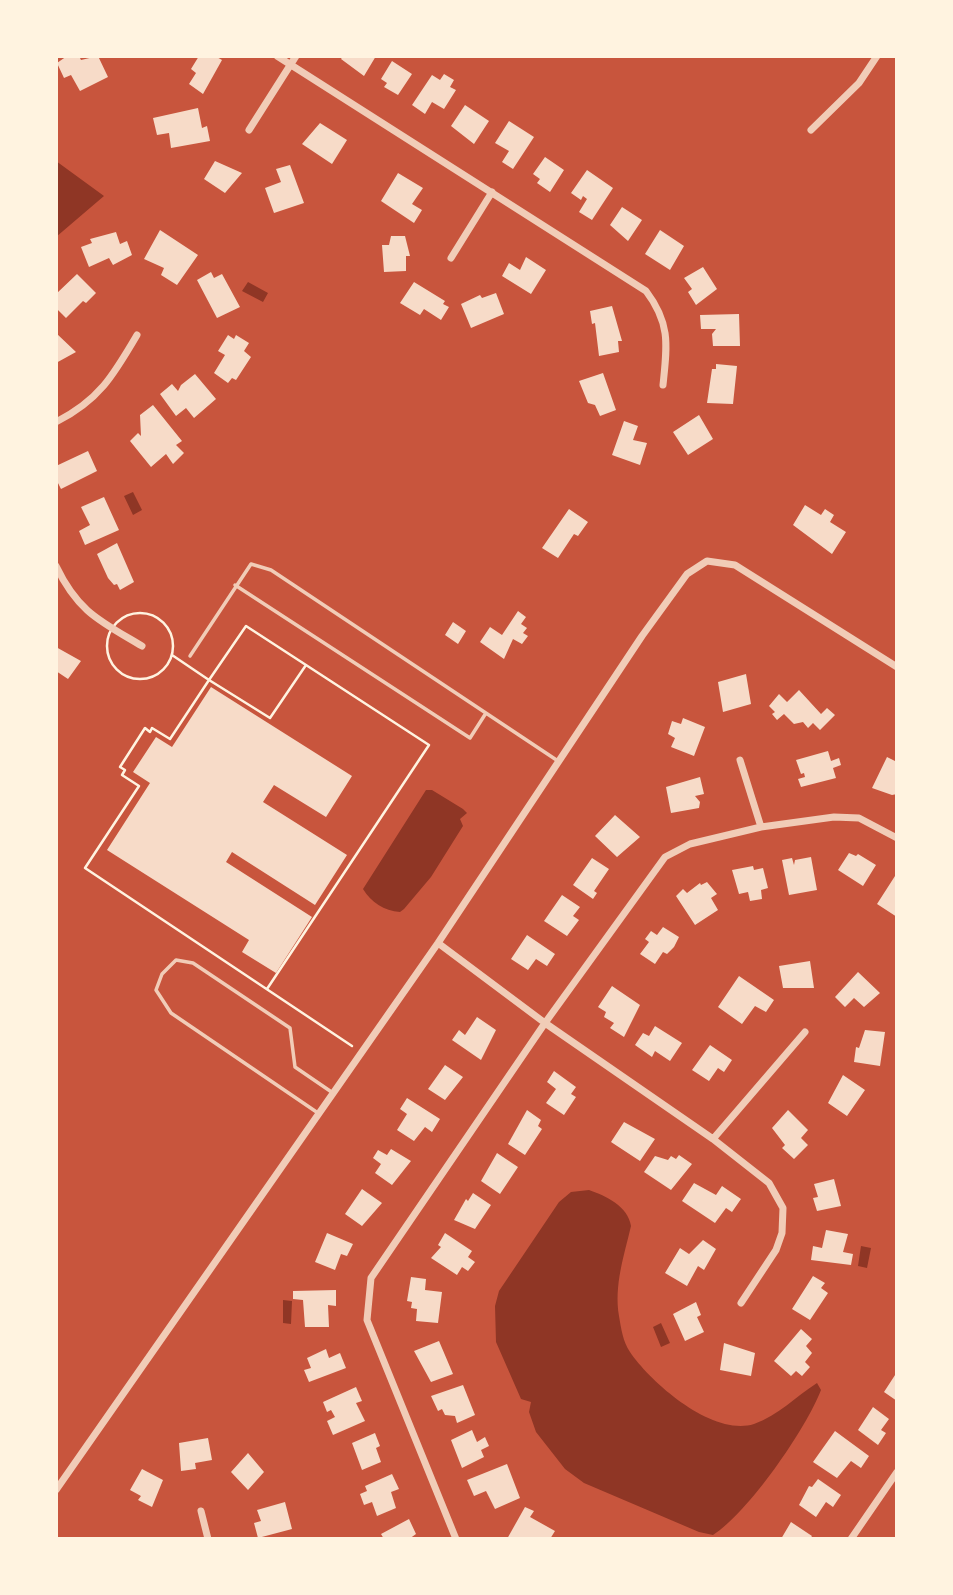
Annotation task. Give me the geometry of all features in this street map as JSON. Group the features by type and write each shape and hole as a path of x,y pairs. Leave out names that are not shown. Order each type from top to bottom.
{"street":[{"path":"277,56 646,291 662,312 667,342 663,385"},
{"path":"249,130 296,56"},
{"path":"811,130 859,83 877,56"},
{"path":"451,258 492,192"},
{"path":"56,422 81,409 108,384 137,335"},
{"path":"56,1490 438,943 558,761 687,574 707,561 717,560 735,565 897,667"},
{"path":"56,566 68,592 81,607 142,646"},
{"path":"740,761 761,827"},
{"path":"456,1539 367,1320 371,1278 545,1023 665,858 690,844 761,827 847,817 869,822 897,838"},
{"path":"438,943 545,1023 713,1139 769,1183 783,1208 784,1225 776,1250 741,1303"},
{"path":"713,1139 805,1032"},
{"path":"850,1539 897,1472"},
{"path":"201,1511 208,1539"}],"lane":[{"path":"190,656 251,564 271,570 558,761"},
{"path":"235,585 470,738 486,713"},
{"path":"320,1114 171,1013 156,990 162,974 176,960 193,962 290,1028 295,1067 333,1093"}],"path":[{"path":"267,989 429,745 246,626 170,739 152,728 150,732 145,728 120,766 125,770 122,775 139,786 85,868 267,989 362,1052"},
{"path":"172,655 270,718 306,664"}],"shaded area":[{"path":"56,161 104,196 56,237"},
{"path":"248,282 268,293 263,302 242,291"},
{"path":"133,492 142,510 133,515 124,496"},
{"path":"426,790 432,790 463,809 467,813 460,819 463,826 431,877 404,909 400,912 383,908 363,889"},
{"path":"589,1190 621,1207 629,1219 631,1226 620,1271 618,1293 622,1330 630,1352 668,1392 702,1415 720,1423 738,1426 754,1424 771,1416 817,1383 821,1390 803,1426 759,1490 743,1509 713,1535 699,1532 584,1483 565,1469 536,1432 529,1412 531,1402 521,1399 496,1342 495,1306 499,1291 559,1202 571,1192"},
{"path":"861,1246 871,1248 867,1268 858,1266"},
{"path":"283,1300 292,1301 291,1324 283,1323"},
{"path":"661,1323 670,1343 661,1347 653,1327"}],"building":[{"path":"67,56 79,56 81,60 98,56 108,77 80,91 71,75 64,78 57,63"},
{"path":"199,56 215,56 222,60 203,94 189,84 196,73 191,69"},
{"path":"343,56 376,56 364,76 341,59"},
{"path":"392,61 412,74 398,95 384,87 387,83 381,79"},
{"path":"444,74 454,80 450,87 456,90 444,109 432,102 425,114 412,105 432,75 440,80"},
{"path":"465,105 489,121 474,144 451,126"},
{"path":"198,108 202,128 207,126 210,141 171,148 169,133 157,135 153,118"},
{"path":"509,121 534,137 513,169 502,162 509,151 495,143"},
{"path":"320,123 347,140 332,164 302,144"},
{"path":"545,157 564,170 550,192 537,183 540,179 533,174"},
{"path":"215,161 242,173 225,193 204,179"},
{"path":"290,165 304,203 274,213 265,188 281,182 276,169"},
{"path":"587,170 613,188 592,220 579,212 587,199 583,196 581,200 571,193"},
{"path":"398,173 423,188 412,204 422,210 414,223 381,201"},
{"path":"622,207 642,220 628,241 610,225"},
{"path":"160,230 198,255 177,285 161,275 164,268 144,259"},
{"path":"660,230 684,246 670,270 645,254"},
{"path":"116,232 120,244 127,241 132,255 113,265 109,258 89,267 81,247 92,243 90,239"},
{"path":"391,236 405,236 410,256 406,256 406,271 384,272 382,245 389,245"},
{"path":"526,257 546,270 531,294 502,276 509,263 520,270"},
{"path":"703,267 717,289 696,305 688,292 692,289 684,278"},
{"path":"211,272 214,278 222,274 240,307 217,318 197,280"},
{"path":"77,274 96,293 86,303 83,301 66,318 56,308 56,294"},
{"path":"414,282 445,301 443,304 449,307 441,320 424,309 420,315 400,303"},
{"path":"496,293 504,314 471,328 461,304 480,295 482,298"},
{"path":"612,306 622,341 618,341 619,352 599,356 595,323 592,324 590,311"},
{"path":"739,314 740,346 713,346 712,334 716,329 701,329 700,315"},
{"path":"56,333 76,352 56,363"},
{"path":"228,335 234,339 236,335 249,343 244,351 251,357 236,380 232,378 228,383 214,373 225,355 218,351"},
{"path":"716,364 737,366 733,404 707,403 712,369 716,369"},
{"path":"603,373 616,410 600,416 595,405 588,403 579,381"},
{"path":"195,374 216,399 194,418 186,408 176,416 160,394 172,384 178,391 181,385"},
{"path":"153,405 182,441 176,445 184,453 173,464 166,454 151,467 130,441 138,433 141,436 140,415"},
{"path":"699,415 713,439 688,455 673,432"},
{"path":"624,421 638,426 633,440 647,443 640,465 612,455"},
{"path":"88,451 97,471 61,489 56,479 56,466"},
{"path":"104,497 119,530 85,545 79,531 90,525 81,507"},
{"path":"805,505 821,515 825,509 834,515 830,522 846,532 832,554 793,525"},
{"path":"569,509 588,522 578,536 574,534 558,558 542,548"},
{"path":"117,543 134,582 120,590 117,584 114,585 108,578 97,554"},
{"path":"518,611 526,617 521,624 527,628 523,633 528,636 522,644 513,639 504,659 480,642 490,627 502,635"},
{"path":"453,622 466,631 458,644 445,635"},
{"path":"56,647 81,661 68,679 56,671"},
{"path":"746,674 751,704 723,712 718,682"},
{"path":"211,687 352,776 326,817 274,785 263,802 347,855 315,905 232,852 226,862 312,917 276,973 242,952 249,940 107,850 150,783 133,772 156,737 172,747"},
{"path":"799,690 821,714 827,708 835,715 820,730 813,723 808,728 803,722 794,724 784,714 777,720 772,714 775,712 769,706 779,694 787,702"},
{"path":"683,718 705,727 694,756 671,747 675,738 668,734 672,721 681,724"},
{"path":"828,751 831,761 839,758 841,765 833,768 836,778 801,787 798,779 805,777 804,773 801,774 796,760"},
{"path":"887,757 897,762 897,794 892,795 872,788"},
{"path":"700,777 704,794 695,796 700,802 699,808 671,813 666,787"},
{"path":"615,815 640,837 617,857 595,836"},
{"path":"849,853 856,856 858,854 876,865 863,886 838,870"},
{"path":"811,857 817,890 789,895 782,860 792,858 794,865 795,860"},
{"path":"592,858 609,869 594,891 597,893 593,899 573,885"},
{"path":"753,866 754,870 763,868 768,888 761,890 762,899 750,901 748,892 739,894 732,870"},
{"path":"895,876 897,878 897,917 877,904"},
{"path":"707,882 717,894 711,898 718,910 695,925 676,896 683,889 687,893 700,883 701,885"},
{"path":"562,895 580,907 573,916 579,920 567,936 544,921"},
{"path":"663,927 679,937 674,947 667,954 663,952 655,964 640,954 649,942 645,939 651,931 657,935"},
{"path":"527,935 555,954 547,966 536,959 528,970 511,959"},
{"path":"810,961 814,988 783,988 779,966"},
{"path":"858,972 880,993 864,1007 854,998 845,1007 835,997"},
{"path":"739,976 774,1000 766,1012 755,1006 742,1024 718,1007"},
{"path":"612,986 640,1005 624,1037 610,1028 614,1023 604,1017 606,1012 598,1007"},
{"path":"477,1017 496,1030 481,1060 452,1040 459,1030 465,1035"},
{"path":"655,1026 682,1043 670,1061 655,1051 652,1057 635,1045 643,1033 649,1036"},
{"path":"865,1030 885,1032 880,1066 854,1062 856,1047 859,1048"},
{"path":"710,1045 732,1060 724,1072 718,1068 709,1081 692,1070"},
{"path":"445,1065 463,1077 445,1100 428,1089"},
{"path":"554,1071 576,1087 571,1094 576,1097 564,1115 546,1103 556,1089 547,1082"},
{"path":"843,1075 865,1090 847,1116 828,1103"},
{"path":"407,1098 440,1119 432,1132 425,1127 414,1141 397,1130 407,1114 400,1109"},
{"path":"527,1110 541,1120 538,1126 542,1129 525,1155 508,1144"},
{"path":"788,1110 808,1130 801,1138 808,1145 794,1159 782,1148 785,1145 772,1128"},
{"path":"624,1122 655,1139 640,1161 611,1142"},
{"path":"391,1149 411,1161 392,1185 375,1173 381,1164 373,1158 378,1150 387,1155"},
{"path":"497,1153 518,1167 500,1194 481,1181"},
{"path":"679,1155 692,1164 671,1190 644,1172 655,1156 668,1160 671,1156 676,1159"},
{"path":"834,1179 841,1206 817,1211 813,1198 818,1197 814,1184"},
{"path":"694,1183 716,1195 722,1186 741,1199 732,1212 726,1208 715,1223 682,1201"},
{"path":"362,1189 382,1203 362,1226 345,1214"},
{"path":"473,1193 491,1205 475,1229 454,1220 466,1199 468,1201"},
{"path":"826,1230 848,1234 843,1252 853,1254 851,1265 811,1260 813,1246 822,1248"},
{"path":"327,1233 353,1244 347,1256 341,1254 335,1270 315,1262"},
{"path":"445,1233 472,1251 468,1257 475,1262 468,1271 462,1267 457,1275 431,1258 441,1247 438,1245"},
{"path":"703,1240 716,1249 704,1270 698,1266 687,1286 665,1273 680,1248 689,1254"},
{"path":"813,1276 825,1283 821,1288 828,1293 810,1320 792,1309"},
{"path":"411,1277 426,1279 425,1290 442,1292 438,1323 416,1321 417,1309 411,1308 412,1302 407,1301"},
{"path":"336,1290 336,1306 328,1305 329,1327 305,1327 303,1300 293,1299 293,1291"},
{"path":"696,1302 701,1315 697,1317 704,1332 685,1341 673,1314"},
{"path":"801,1329 812,1339 806,1346 812,1353 805,1362 810,1367 802,1376 796,1371 791,1376 774,1361"},
{"path":"439,1341 453,1374 431,1382 414,1351"},
{"path":"724,1343 755,1353 751,1376 720,1370"},
{"path":"326,1349 329,1358 340,1353 346,1368 309,1382 304,1370 311,1368 307,1358"},
{"path":"897,1372 897,1401 884,1392"},
{"path":"463,1385 475,1415 457,1423 455,1416 445,1415 442,1409 438,1411 431,1396"},
{"path":"356,1387 362,1401 356,1403 365,1421 333,1435 327,1421 335,1417 331,1410 327,1412 323,1402"},
{"path":"873,1407 889,1419 881,1430 886,1433 878,1445 858,1430"},
{"path":"472,1430 477,1442 485,1437 489,1446 481,1450 484,1457 462,1468 451,1440"},
{"path":"835,1431 869,1456 861,1468 851,1461 837,1478 813,1462"},
{"path":"375,1433 380,1446 376,1448 381,1462 362,1470 352,1443"},
{"path":"208,1438 212,1460 195,1463 196,1469 181,1471 179,1443"},
{"path":"248,1453 264,1472 248,1490 231,1472"},
{"path":"507,1464 520,1498 495,1509 486,1491 474,1496 467,1480"},
{"path":"142,1469 163,1480 152,1507 138,1500 141,1496 130,1490"},
{"path":"392,1474 399,1489 391,1492 396,1508 377,1516 372,1502 364,1505 360,1494 367,1491 365,1486"},
{"path":"818,1479 841,1495 833,1507 826,1502 816,1517 799,1505 809,1486 812,1487"},
{"path":"285,1502 292,1529 258,1538 254,1523 261,1521 257,1510"},
{"path":"525,1507 534,1511 530,1517 555,1531 550,1539 507,1539"},
{"path":"409,1519 416,1534 409,1539 384,1539 381,1534"},
{"path":"791,1522 812,1536 810,1539 781,1539"}]}
